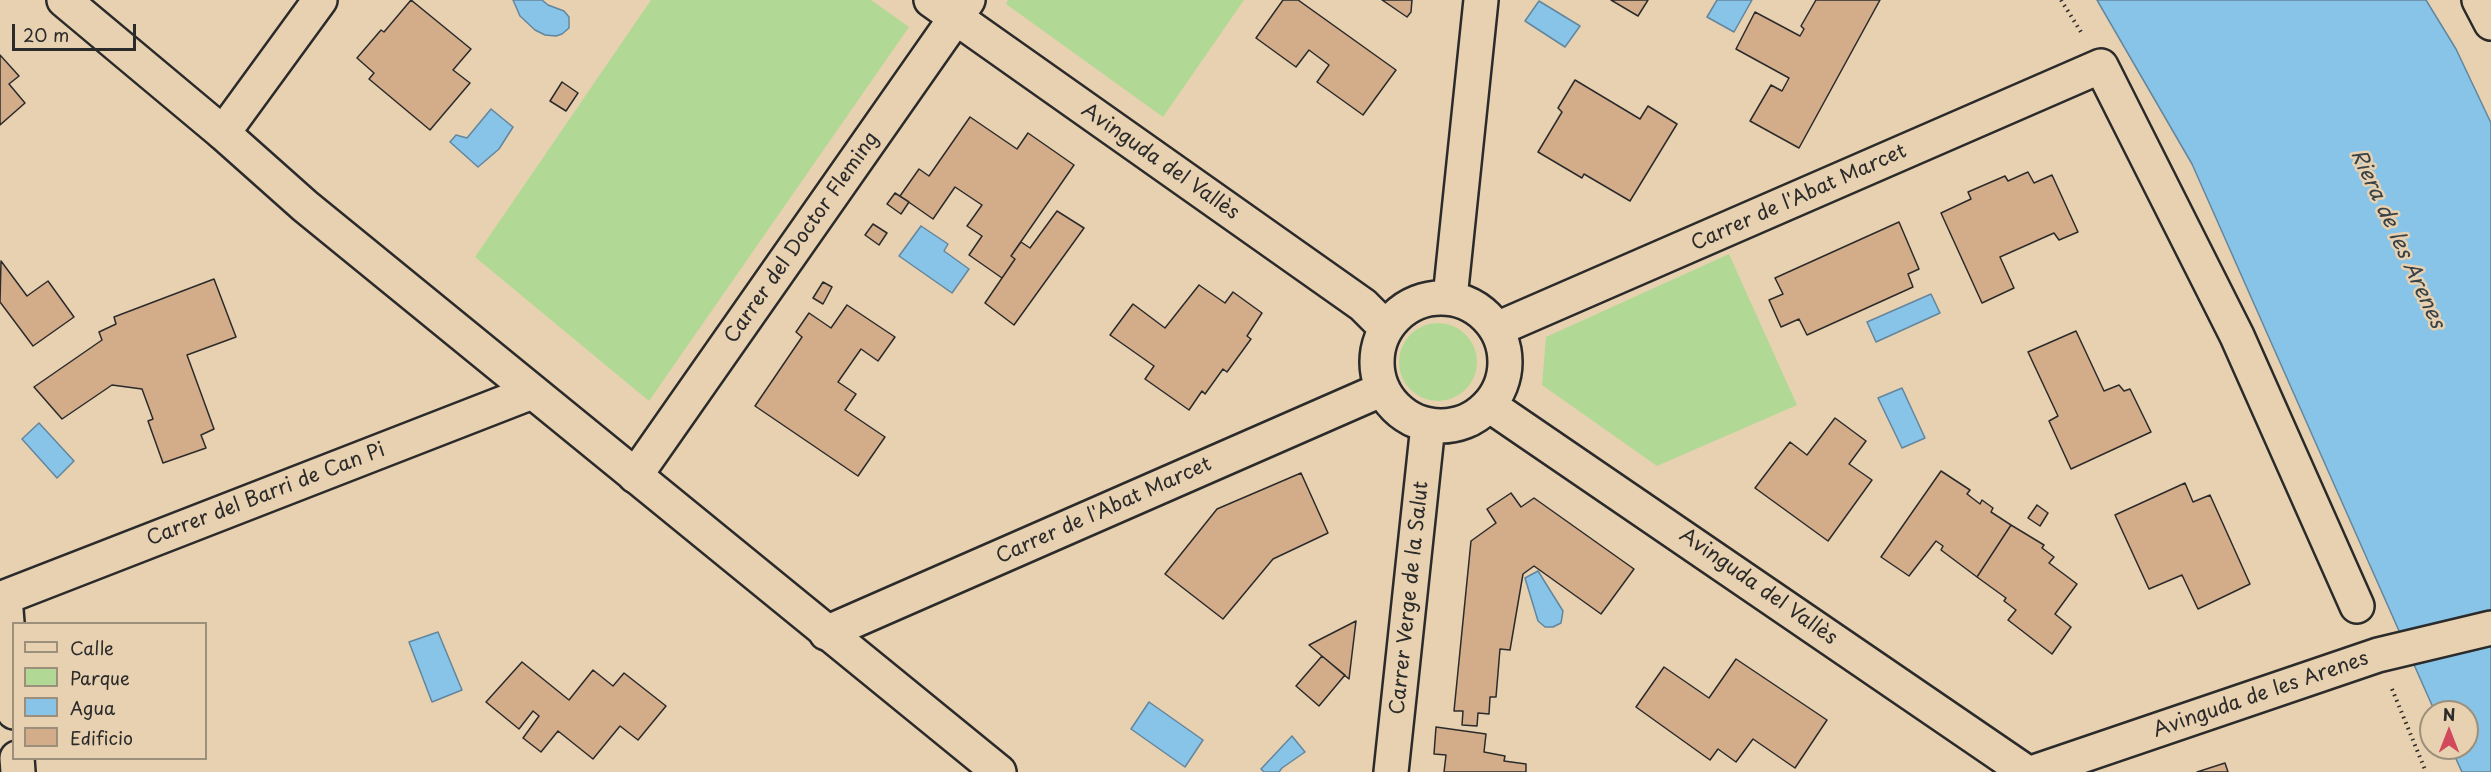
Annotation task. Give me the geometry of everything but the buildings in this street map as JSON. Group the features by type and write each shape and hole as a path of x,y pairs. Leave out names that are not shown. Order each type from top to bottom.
{"street":[{"path":"64,0 223,133 305,206 999,772"},
{"path":"223,133 320,0"},
{"path":"1450,298 1481,0"},
{"path":"2479,0 2491,23"},
{"name":"Avinguda del Vallès","path":"952,6 1363,305 1386,328"},
{"name":"Carrer del Doctor Fleming","path":"635,476 952,6"},
{"name":"Carrer de l'Abat Marcet","path":"1497,329 2101,66 2237,336 2356,606"},
{"path":"1432,298 1450,298 1468,303 1485,314 1497,329 1506,360 1504,376 1499,392 1489,405 1472,418 1451,426 1428,425 1410,418 1394,405 1383,389 1377,368 1378,347 1386,328 1398,314 1414,303 1432,298"},
{"name":"Carrer de l'Abat Marcet","path":"826,633 1383,389"},
{"name":"Carrer del Barri de Can Pi","path":"2,598 532,392"},
{"name":"Avinguda del Vallès","path":"1489,405 2026,772"},
{"name":"Carrer Verge de la Salut","path":"1391,772 1428,425"},
{"path":"2,598 12,693"},
{"name":"Avinguda de les Arenes","path":"2034,772 2378,655 2491,628"}],"path":[{"path":"2378,655 2426,772"}],"green space":[{"path":"651,0 871,0 909,27 649,401 475,257"},
{"path":"1008,0 1244,0 1163,117 1006,4"},
{"path":"1729,254 1797,405 1657,466 1542,385 1546,337"},
{"path":"1438,323 1453,326 1465,335 1474,347 1477,362 1474,377 1465,389 1453,398 1438,401 1423,398 1411,389 1402,377 1399,362 1402,347 1411,335 1423,326"}],"water":[{"path":"513,0 542,0 564,11 569,17 569,28 556,36 545,35 535,30 520,16"},
{"path":"1717,0 1752,0 1734,32 1707,17"},
{"name":"Riera de les Arenes","path":"2097,0 2426,0 2456,49 2491,123 2491,772 2462,772 2456,760 2479,760 2479,700 2430,700 2192,164"},
{"path":"1539,1 1580,26 1565,47 1525,21"},
{"path":"491,109 513,127 499,149 478,167 450,142 456,135 467,138"},
{"path":"921,226 948,244 944,251 969,269 952,293 899,256"},
{"path":"1931,294 1940,313 1876,342 1867,322"},
{"path":"1902,388 1925,438 1902,448 1878,398"},
{"path":"39,423 74,461 57,478 22,439"},
{"path":"1538,571 1563,611 1561,623 1553,627 1545,627 1538,621 1525,578"},
{"path":"438,632 462,690 432,702 409,642"},
{"path":"1149,702 1203,740 1185,767 1131,729"},
{"path":"1292,736 1305,752 1279,772 1264,772 1261,769"}]}
